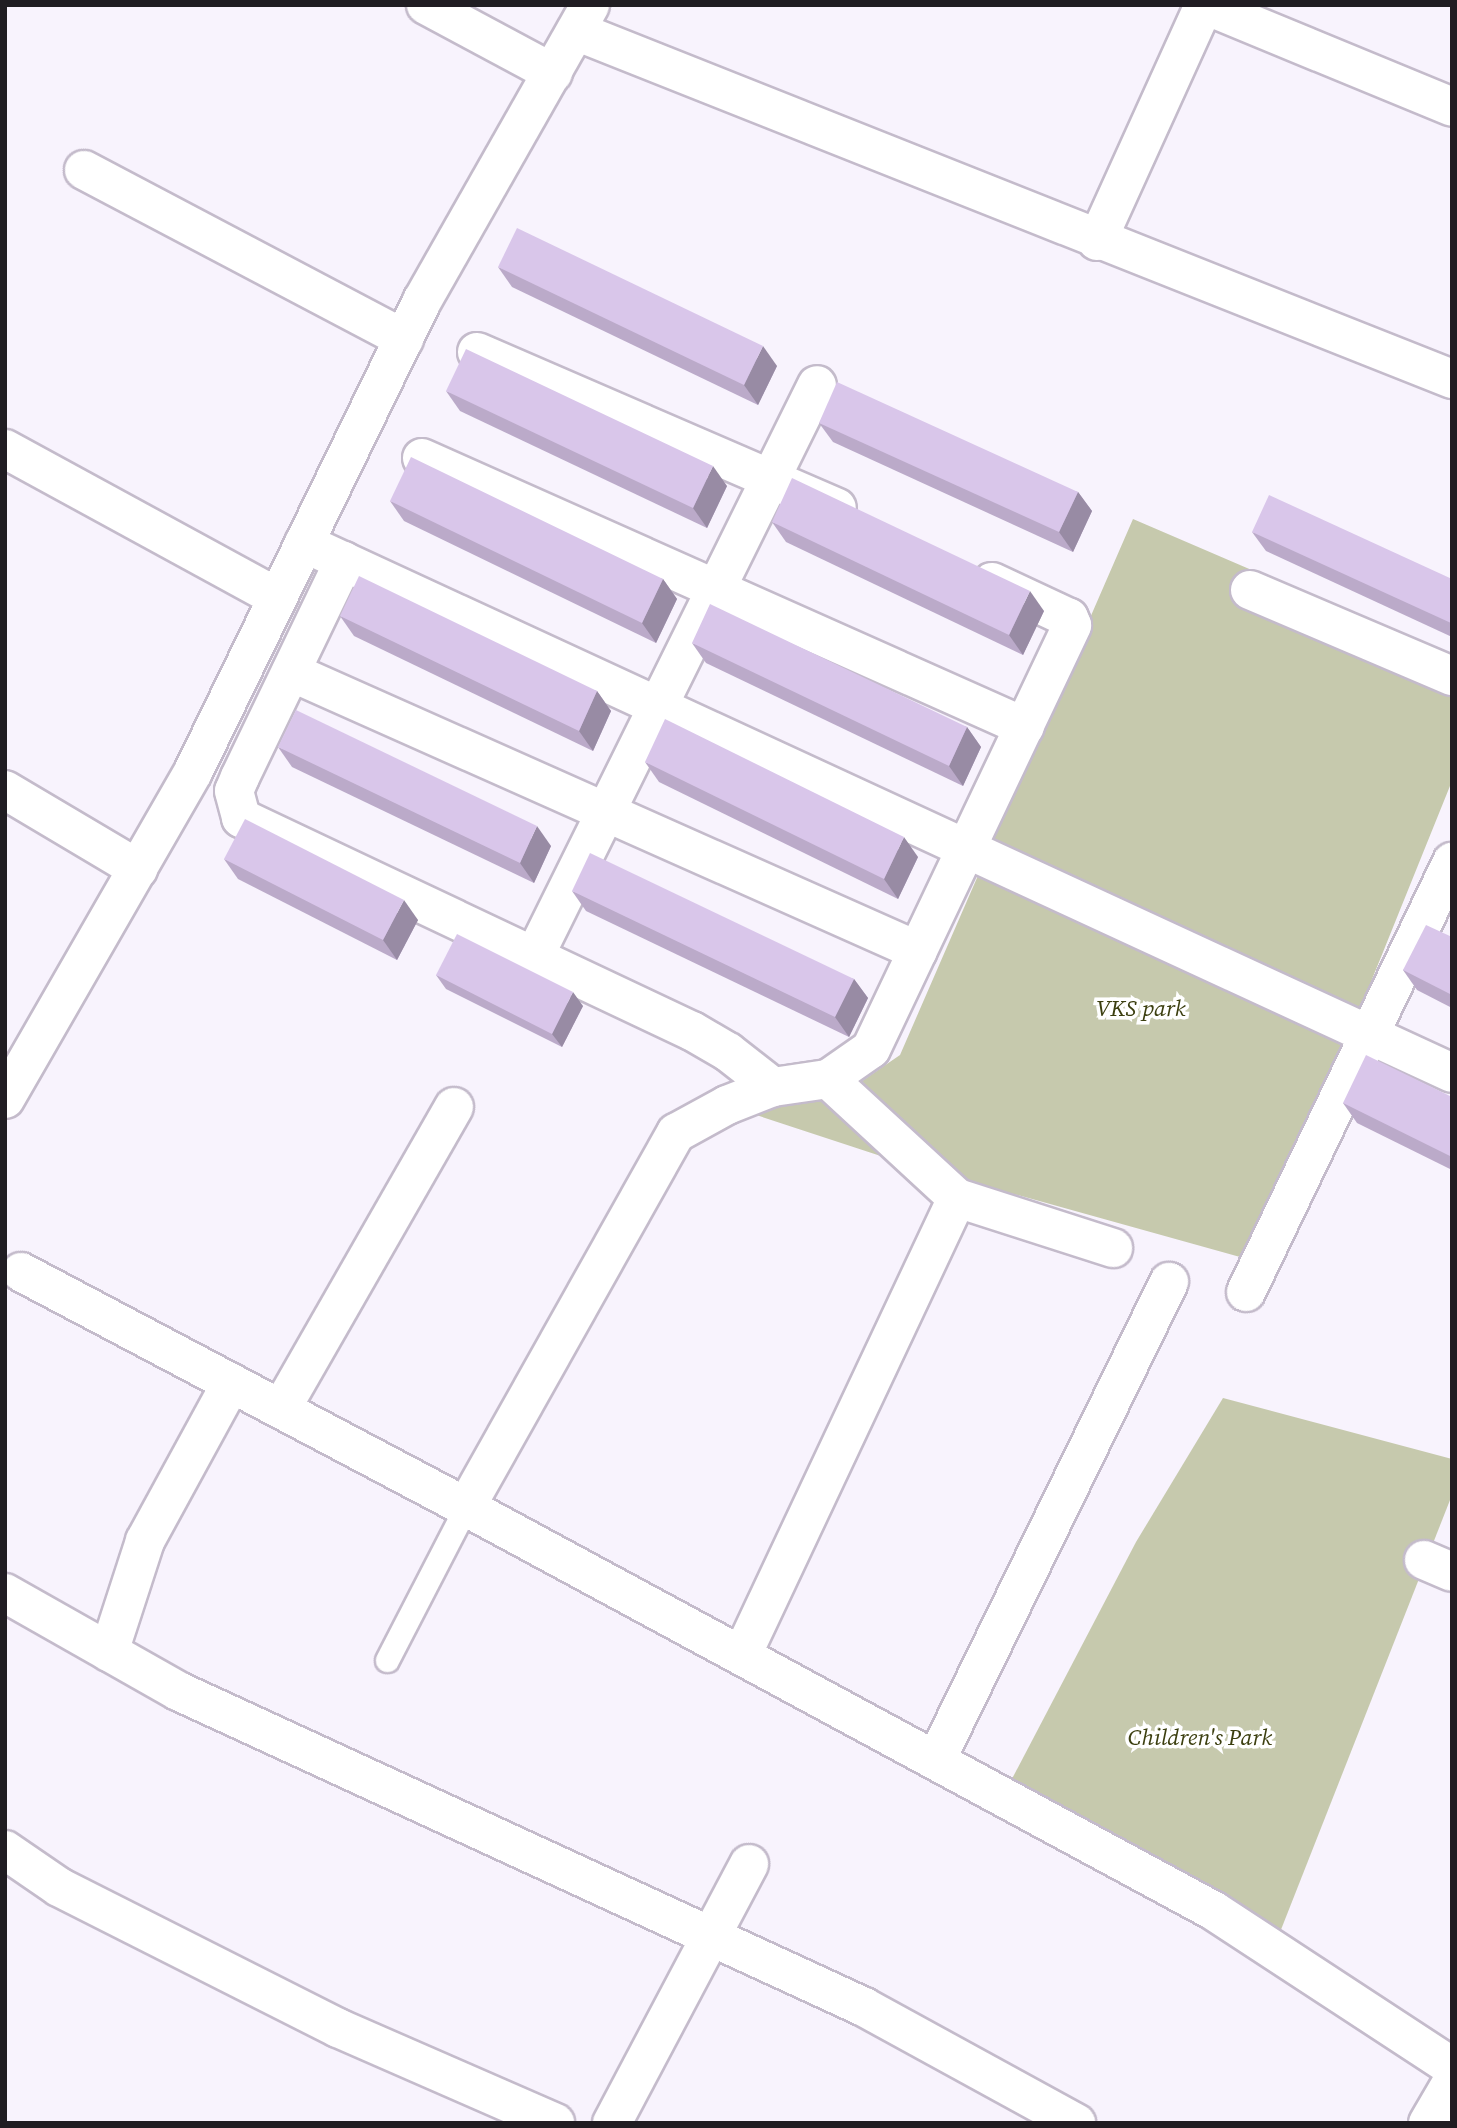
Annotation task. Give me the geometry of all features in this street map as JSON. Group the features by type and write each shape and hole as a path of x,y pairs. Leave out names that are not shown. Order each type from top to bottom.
{"street":[{"path":"426,5 552,73"},
{"path":"1097,241 1204,5 1449,99"},
{"path":"5,1099 193,772 404,339 583,18 1097,241 1452,379"},
{"path":"84,170 404,339"},
{"path":"477,352 772,478 871,525"},
{"path":"534,957 657,705 719,588 817,385"},
{"path":"5,449 277,597"},
{"path":"422,458 719,588 1025,727"},
{"path":"304,543 1452,1073"},
{"path":"344,561 234,791 241,818 692,1031 728,1052 773,1087"},
{"path":"466,1507 676,1133 727,1105 773,1087 828,1079 871,1049 1072,625 1069,618 958,566"},
{"path":"1250,590 1452,676"},
{"path":"291,672 918,951"},
{"path":"5,790 138,869"},
{"path":"1246,1292 1452,862"},
{"path":"828,1079 957,1198 1113,1248"},
{"path":"281,1409 454,1107"},
{"path":"742,1655 957,1198"},
{"path":"21,1272 466,1507 1214,1911 1452,2067"},
{"path":"936,1760 1169,1282"},
{"path":"109,1652 145,1541 230,1383"},
{"path":"5,1593 178,1691 712,1934 864,2007 1076,2123"},
{"path":"5,1850 59,1886 338,2028 555,2123"},
{"path":"612,2123 749,1864"},
{"path":"1428,2123 1452,2082"}],"lane":[{"path":"387,1660 466,1507"}],"green space":[{"name":"VKS park","path":"1133,519 1452,656 1452,781 1258,1262 899,1162 741,1110 849,1090 900,1055"},
{"name":"Children's Park","path":"1223,1398 1452,1459 1452,1495 1273,1950 1003,1796 1136,1542"}],"building":[{"path":"517,228 763,346 744,385 498,267"},
{"path":"466,349 713,466 693,508 446,391"},
{"path":"837,382 1078,492 1059,532 819,423"},
{"path":"411,457 663,579 642,623 390,501"},
{"path":"792,478 1030,591 1009,635 772,522"},
{"path":"1269,495 1452,579 1451,623 1252,532"},
{"path":"359,576 597,691 579,731 340,616"},
{"path":"710,604 967,727 949,766 692,643"},
{"path":"296,710 537,826 520,863 278,747"},
{"path":"665,719 904,837 884,879 645,762"},
{"path":"245,819 404,900 383,940 224,859"},
{"path":"590,853 854,979 835,1017 572,891"},
{"path":"1426,925 1452,937 1452,995 1403,970"},
{"path":"457,934 573,992 552,1034 436,975"},
{"path":"1366,1055 1452,1097 1452,1157 1343,1103"}]}
